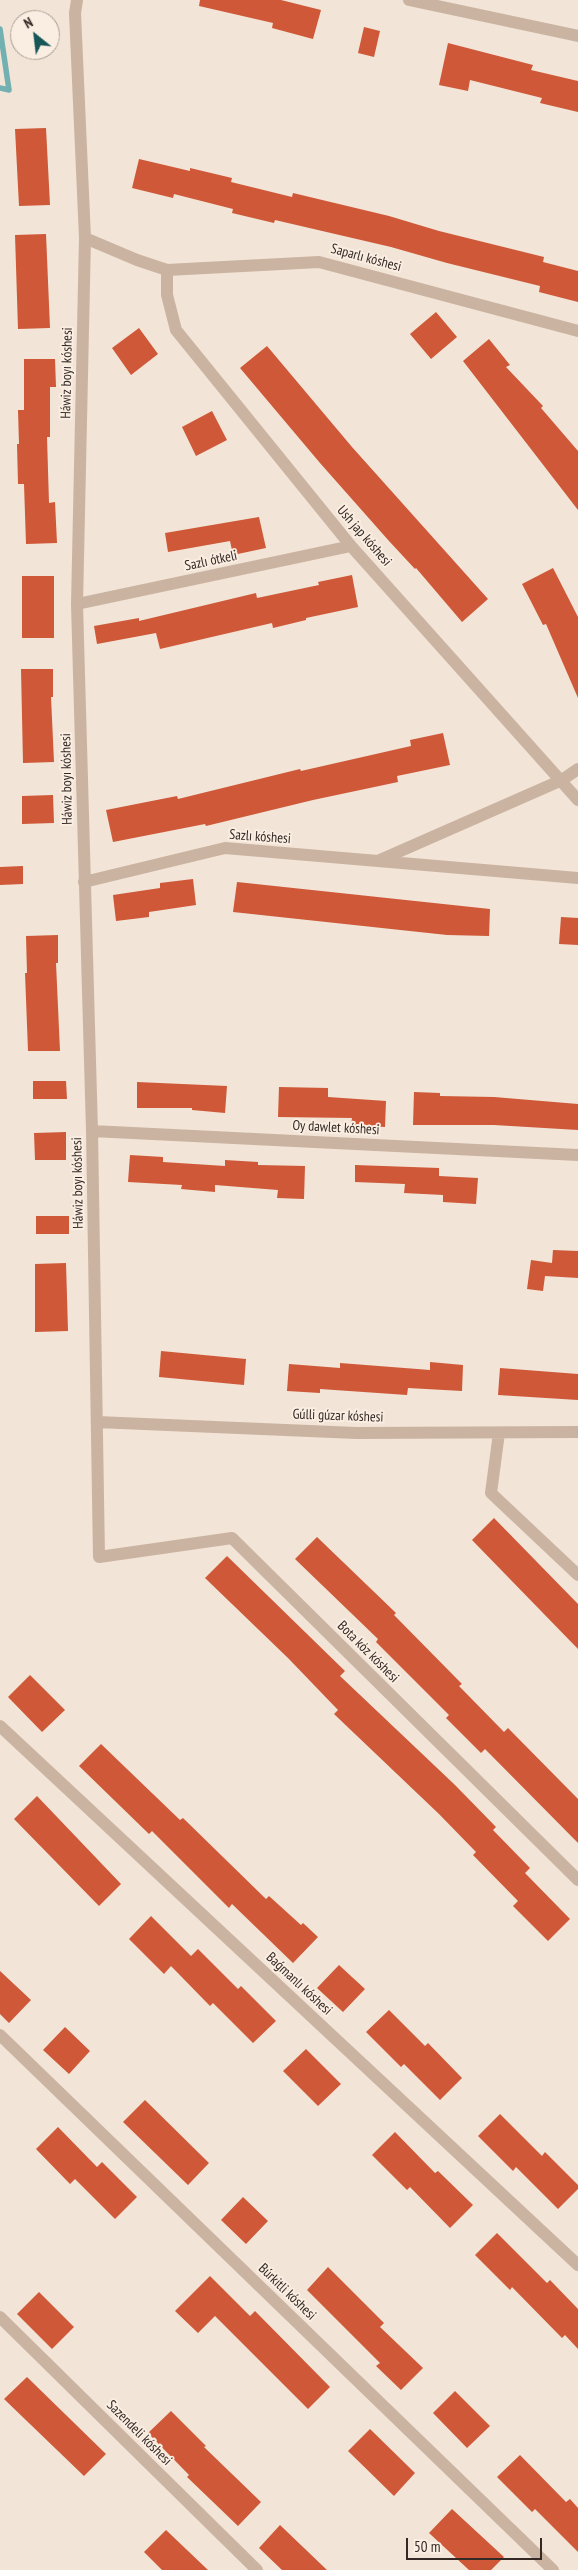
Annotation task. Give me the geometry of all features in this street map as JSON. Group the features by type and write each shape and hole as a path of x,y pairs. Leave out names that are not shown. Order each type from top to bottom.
{"street":[{"name":"Háwiz boyı kóshesi","path":"77,0 75,13 85,238 78,604 92,1131 99,1557"},
{"path":"409,0 578,36"},
{"name":"Saparlı kóshesi","path":"85,238 137,260 167,270 319,262 578,332"},
{"name":"Ush jap kóshesi","path":"167,270 167,295 176,330 351,546 578,800"},
{"name":"Sazlı ótkeli","path":"78,604 351,546"},
{"name":"Sazlı kóshesi","path":"378,861 562,780 578,769"},
{"name":"Sazlı kóshesi","path":"84,882 226,848 578,878"},
{"name":"Oy dawlet kóshesi","path":"92,1131 578,1155"},
{"name":"Gúlli gúzar kóshesi","path":"97,1422 356,1433 578,1432"},
{"path":"499,1433 491,1493 578,1575"},
{"name":"Bota kóz kóshesi","path":"99,1557 232,1538 578,1880"},
{"name":"Baǵmanlı kóshesi","path":"0,1726 578,2265"},
{"name":"Búrkitli kóshesi","path":"0,2035 553,2570"},
{"name":"Sazendeli kóshesi","path":"0,2317 257,2570"}],"building":[{"path":"200,0 281,0 321,10 313,39 272,28 273,23 199,6"},
{"path":"364,27 380,31 374,57 358,53"},
{"path":"448,43 533,65 531,70 578,81 578,112 540,103 542,98 470,80 468,91 439,85"},
{"path":"46,128 50,205 19,206 15,129"},
{"path":"139,159 190,171 190,168 232,178 231,182 292,197 293,193 389,216 439,231 544,257 543,262 578,271 578,302 539,292 540,286 391,247 275,220 274,223 232,213 233,209 174,194 173,198 132,188"},
{"path":"46,234 50,328 18,329 15,235"},
{"path":"436,312 457,337 431,359 410,334"},
{"path":"139,328 158,354 131,375 112,348"},
{"path":"489,339 510,365 506,367 543,406 541,408 578,451 578,510 463,361"},
{"path":"267,346 352,447 488,599 462,622 416,568 389,541 320,463 240,368"},
{"path":"24,359 55,359 56,387 50,387 50,437 47,437 49,503 55,502 57,543 26,544 24,484 18,484 17,444 19,444 18,410 24,410"},
{"path":"212,411 227,440 196,456 182,427"},
{"path":"259,517 266,548 233,555 230,541 168,552 165,533"},
{"path":"553,568 578,617 578,698 546,624 543,625 522,584"},
{"path":"352,575 358,607 306,618 306,620 273,628 272,623 160,649 156,633 97,644 94,626 139,618 139,621 256,593 257,598 319,585 318,582"},
{"path":"22,576 54,576 54,638 22,638"},
{"path":"21,669 53,669 53,697 51,697 54,762 23,763"},
{"path":"443,733 450,765 397,776 398,782 206,826 205,824 113,842 106,810 177,796 178,799 300,769 301,771 411,746 410,740"},
{"path":"53,795 54,823 22,824 22,796"},
{"path":"23,866 23,884 0,885 0,867"},
{"path":"193,879 196,905 149,912 149,917 116,921 113,895 160,888 160,883"},
{"path":"237,882 490,909 489,936 447,935 233,912"},
{"path":"561,917 578,918 578,945 559,944"},
{"path":"58,935 58,963 56,963 60,1051 28,1051 25,973 27,973 26,936"},
{"path":"33,1081 66,1081 67,1099 33,1099"},
{"path":"137,1082 227,1086 225,1113 192,1110 192,1108 137,1108"},
{"path":"279,1087 328,1088 328,1097 386,1101 385,1127 351,1125 352,1118 278,1117"},
{"path":"414,1092 440,1093 440,1096 494,1097 578,1104 578,1130 494,1125 413,1125"},
{"path":"66,1132 66,1160 35,1160 34,1133"},
{"path":"130,1155 163,1157 163,1162 225,1166 225,1160 258,1162 258,1165 305,1166 304,1199 277,1198 278,1190 215,1185 215,1192 181,1189 182,1185 128,1182"},
{"path":"355,1165 439,1168 439,1176 478,1178 476,1204 443,1202 443,1195 404,1193 405,1184 355,1182"},
{"path":"36,1216 69,1216 69,1234 36,1234"},
{"path":"553,1250 578,1251 578,1278 545,1276 543,1291 527,1289 531,1260 552,1263"},
{"path":"66,1263 68,1331 35,1332 35,1264"},
{"path":"161,1351 246,1359 244,1385 159,1377"},
{"path":"430,1362 463,1365 462,1391 408,1388 407,1395 320,1389 320,1393 287,1391 289,1364 340,1368 340,1363 430,1370"},
{"path":"500,1368 578,1374 578,1400 498,1395"},
{"path":"494,1518 578,1604 578,1649 472,1540"},
{"path":"317,1537 396,1613 394,1615 462,1684 459,1686 504,1732 508,1728 578,1799 578,1843 485,1749 481,1753 446,1718 449,1715 376,1642 378,1639 295,1559"},
{"path":"227,1556 345,1671 340,1676 455,1785 496,1827 493,1830 530,1868 525,1873 570,1919 548,1941 513,1906 518,1901 473,1855 476,1852 334,1714 338,1710 288,1658 205,1578"},
{"path":"30,1675 65,1710 42,1732 8,1697"},
{"path":"101,1744 180,1820 183,1818 266,1899 269,1896 301,1925 303,1923 318,1937 293,1963 232,1904 229,1908 152,1831 149,1834 79,1766"},
{"path":"37,1796 121,1884 99,1906 14,1819"},
{"path":"151,1916 191,1956 198,1949 238,1989 241,1986 276,2021 253,2043 213,2003 210,2006 171,1966 164,1974 129,1939"},
{"path":"339,1965 365,1989 343,2012 317,1988"},
{"path":"0,1971 31,2000 9,2023 0,2014"},
{"path":"389,2010 425,2046 428,2043 462,2078 440,2100 404,2064 401,2067 366,2032"},
{"path":"65,2027 90,2051 69,2074 43,2050"},
{"path":"306,2049 341,2084 318,2106 283,2071"},
{"path":"145,2100 209,2163 188,2185 123,2122"},
{"path":"500,2114 542,2156 545,2152 578,2185 578,2189 558,2209 516,2167 513,2171 478,2136"},
{"path":"58,2127 97,2167 102,2162 137,2197 115,2219 75,2179 70,2184 36,2149"},
{"path":"395,2132 435,2173 438,2171 473,2205 450,2228 410,2187 407,2190 372,2155"},
{"path":"243,2197 268,2221 246,2244 221,2220"},
{"path":"497,2233 547,2283 550,2280 578,2309 578,2349 565,2335 562,2338 512,2287 510,2290 475,2255"},
{"path":"328,2267 384,2323 380,2327 423,2368 401,2390 376,2366 380,2363 307,2290"},
{"path":"210,2276 250,2316 255,2311 330,2387 308,2409 215,2316 198,2333 175,2311"},
{"path":"39,2292 74,2327 52,2349 17,2314"},
{"path":"27,2377 106,2454 84,2476 4,2399"},
{"path":"455,2391 490,2426 467,2448 433,2413"},
{"path":"171,2411 206,2446 204,2447 261,2502 238,2526 187,2477 189,2475 148,2433"},
{"path":"370,2429 415,2473 394,2496 348,2451"},
{"path":"520,2455 566,2502 570,2499 578,2508 578,2552 535,2509 532,2512 497,2477"},
{"path":"452,2509 504,2557 491,2570 469,2570 429,2533"},
{"path":"280,2525 327,2570 282,2570 259,2548"},
{"path":"166,2530 208,2570 162,2570 144,2552"}],"waterway":[{"path":"0,29 9,90 0,88"}]}
